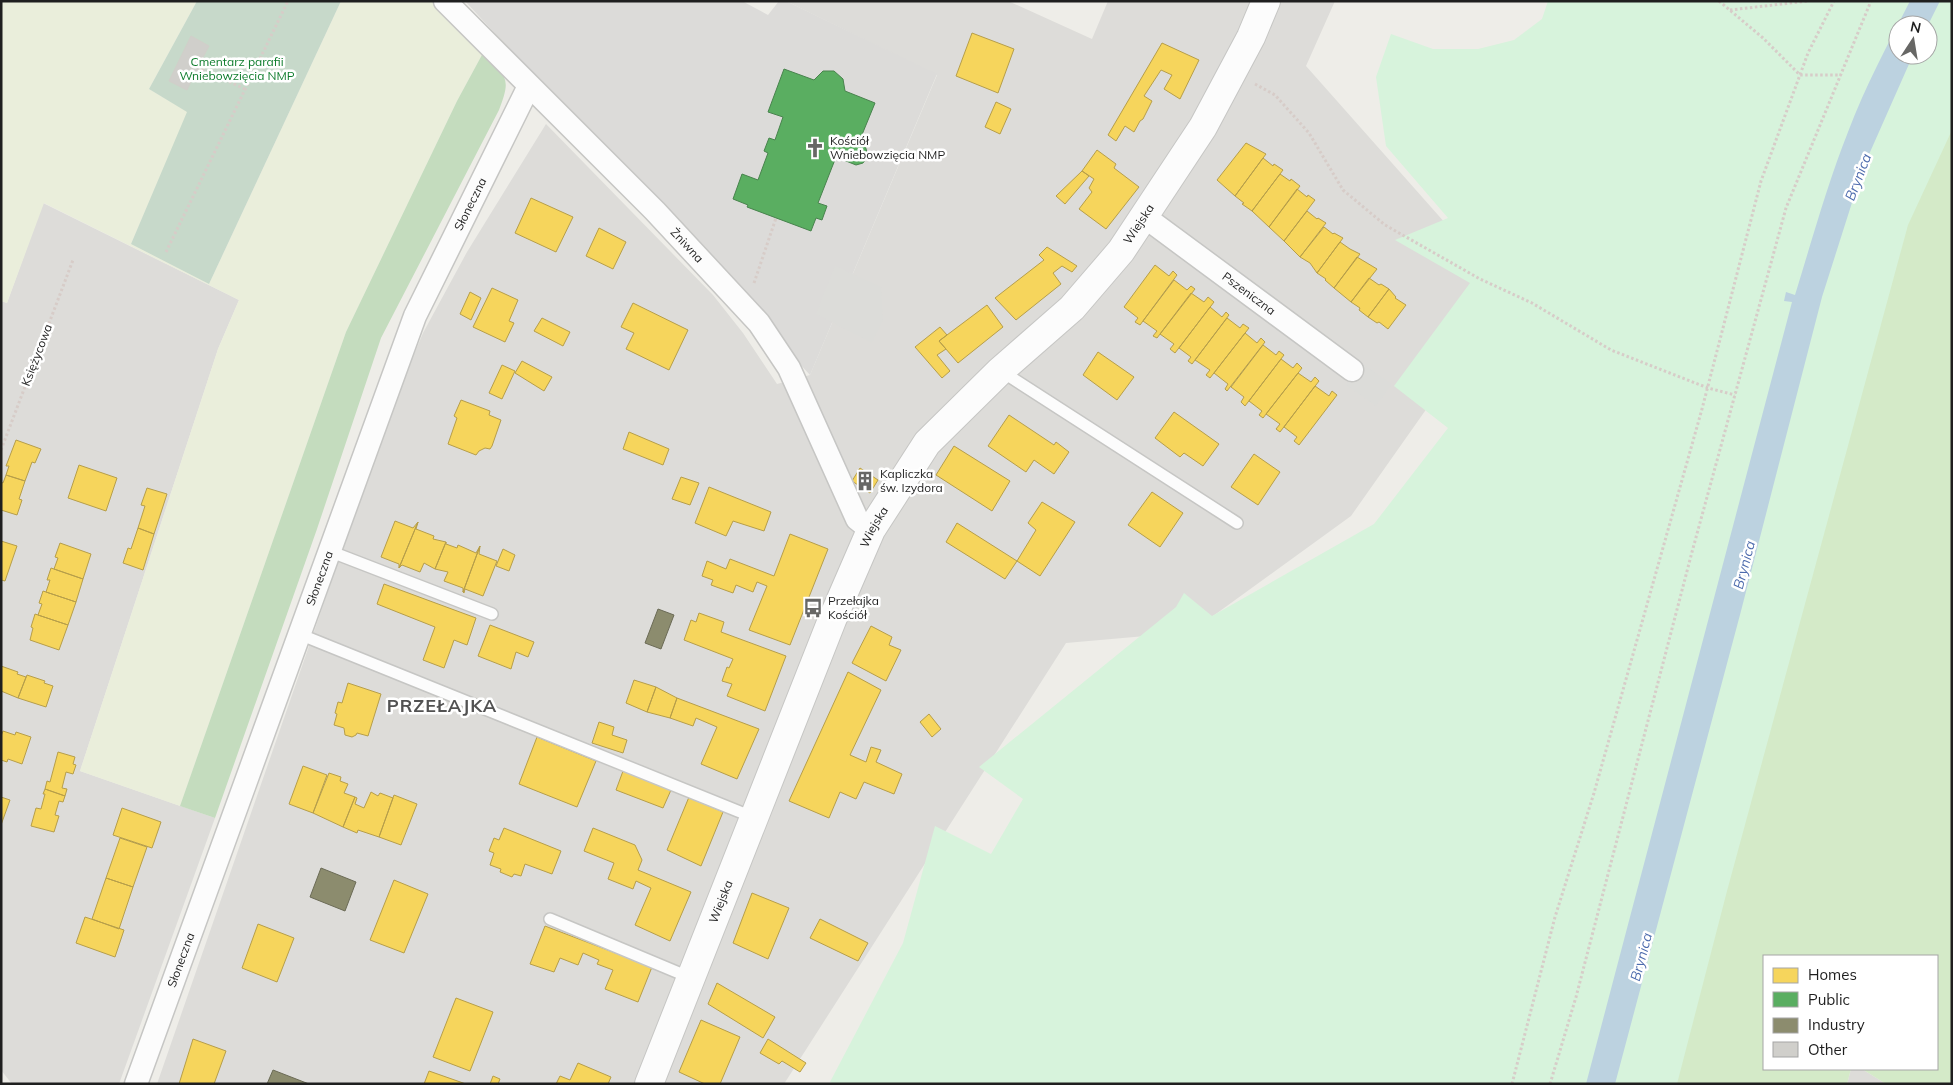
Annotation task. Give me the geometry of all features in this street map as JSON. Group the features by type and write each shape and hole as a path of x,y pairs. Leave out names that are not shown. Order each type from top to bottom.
{"street":[{"name":"Żniwna","path":"445,1 654,211 759,323 789,368 857,519 871,530"},
{"name":"Wiejska","path":"649,1084 832,620 871,530 927,442 1000,371 1072,308 1121,251 1203,127 1251,37 1266,1"},
{"name":"Słoneczna","path":"136,1084 415,316 529,86"},
{"name":"Pszeniczna","path":"1145,217 1352,370"}],"lane":[{"path":"1000,371 1237,523"},
{"path":"330,551 492,614"},
{"path":"299,634 755,818"},
{"path":"550,919 691,978"}],"path":[{"path":"166,252 288,1"},
{"path":"1719,1 1764,38 1800,75 1841,75"},
{"path":"1730,10 1808,1"},
{"path":"1512,1084 1555,917 1594,793 1708,388 1762,181 1808,53 1834,1"},
{"path":"1550,1084 1576,997 1662,664 1786,208 1871,1"},
{"path":"202,69 245,89"},
{"path":"1232,72 1275,95 1309,133 1343,190 1385,225 1480,279 1532,303 1611,350 1708,388 1735,395"},
{"path":"753,285 776,218"},
{"name":"Księżycowa","path":"1,450 73,260"}],"shaded area":[{"path":"465,1 742,1 768,15 779,1 786,1 937,74 810,375"},
{"path":"786,1 1008,1 1092,39 1108,1 1335,1 1306,66 1493,277 1425,411 1351,516 1191,632 1066,643 784,1084 157,1084 393,404 423,333 467,252 546,124 713,295 743,333 777,384 810,375 937,75"},
{"path":"43,203 239,300 218,349 80,771 215,818 119,1084 12,1084 1,1070 1,301 7,303"},
{"path":"835,266 881,287 883,320 872,343 816,314"},
{"path":"1363,364 1392,384 1376,406 1346,385"},
{"path":"1851,1070 1864,1070 1886,1084 1847,1084"}],"green space":[{"path":"1,1 197,1 149,89 188,112 131,244 209,284 341,1 436,1 483,53 457,101 346,332 180,806 80,771 218,349 239,300 44,203 7,303 1,301"},
{"name":"Cmentarz parafii Wniebowzięcia NMP","path":"197,1 341,1 209,284 131,244 187,112 149,89"},
{"path":"1548,1 1952,1 1952,130 1908,225 1727,891 1677,1084 834,1084 830,1082 903,943 935,826 991,854 1023,799 979,767 1176,607 1184,593 1212,616 1374,524 1448,428 1394,386 1470,283 1395,240 1448,218 1386,146 1376,77 1391,34 1433,49 1478,49 1514,40 1542,19"},
{"path":"483,53 502,73 506,84 503,99 381,338 317,529 215,818 180,806 346,332 457,101"},
{"path":"1952,112 1952,1084 1886,1084 1864,1070 1938,1070 1938,955 1763,955 1763,1070 1851,1070 1847,1084 1669,1084 1901,220"}],"water":[{"path":"1910,1 1940,1 1933,15 1903,15"},
{"name":"Brynica","path":"1888,43 1888,65 1909,65 1863,168 1822,297 1741,611 1615,1084 1586,1084 1792,302 1784,301 1786,292 1795,295 1840,152"}],"building: Homes":[{"path":"972,33 1014,49 998,93 956,76"},
{"path":"1162,43 1199,60 1180,99 1164,89 1172,75 1161,70 1144,96 1152,101 1143,119 1134,132 1125,126 1116,141 1108,135"},
{"path":"996,102 1011,109 1000,134 985,127"},
{"path":"1246,143 1266,154 1235,196 1217,180"},
{"path":"1097,150 1116,164 1114,168 1139,187 1106,229 1079,209 1092,192 1089,188 1094,179 1082,171"},
{"path":"1263,158 1273,166 1274,164 1283,170 1252,211 1235,196"},
{"path":"1082,171 1089,176 1065,204 1056,196"},
{"path":"1280,174 1300,186 1269,227 1252,211"},
{"path":"1297,189 1307,197 1308,195 1315,200 1284,241 1269,227"},
{"path":"531,198 573,217 556,252 515,233"},
{"path":"1307,211 1326,223 1300,257 1284,241"},
{"path":"1324,227 1333,234 1343,238 1317,273 1310,263 1300,257"},
{"path":"599,228 626,242 613,269 586,256"},
{"path":"1340,242 1360,254 1334,288 1317,273"},
{"path":"1047,247 1077,266 1072,272 1062,266 1053,273 1061,284 1016,320 995,298 1044,260 1039,255"},
{"path":"1357,257 1377,269 1351,302 1334,288"},
{"path":"1155,265 1169,276 1173,271 1177,275 1140,325 1135,322 1138,318 1124,307"},
{"path":"1369,278 1389,289 1368,317 1351,302"},
{"path":"1174,280 1187,290 1191,286 1195,289 1157,338 1153,336 1157,331 1143,321"},
{"path":"492,288 518,300 509,321 514,323 505,342 473,327"},
{"path":"1389,289 1395,298 1406,305 1388,329 1368,317"},
{"path":"470,292 481,298 471,320 460,314"},
{"path":"1191,293 1204,302 1208,297 1214,302 1175,353 1170,349 1174,344 1160,334"},
{"path":"633,303 688,330 669,370 626,349 634,333 621,327"},
{"path":"987,305 1003,327 958,363 939,341"},
{"path":"1210,307 1222,317 1226,312 1229,315 1192,364 1188,361 1191,357 1179,348"},
{"path":"542,318 570,332 563,346 534,331"},
{"path":"1227,318 1240,328 1243,324 1249,328 1210,378 1206,375 1210,370 1195,360"},
{"path":"940,327 947,335 939,341 946,349 937,355 950,371 942,378 915,347"},
{"path":"1245,333 1257,343 1261,338 1265,342 1227,391 1225,389 1228,384 1214,373"},
{"path":"1263,345 1276,355 1279,351 1284,355 1245,406 1241,402 1244,397 1231,387"},
{"path":"1098,352 1134,377 1117,400 1083,375"},
{"path":"1281,359 1293,368 1297,363 1302,368 1263,418 1259,415 1262,411 1249,401"},
{"path":"522,361 552,377 544,391 515,373"},
{"path":"502,365 515,371 502,399 489,393"},
{"path":"1298,373 1311,382 1315,377 1319,381 1280,432 1276,429 1280,424 1266,414"},
{"path":"1315,386 1329,396 1332,391 1337,395 1299,445 1294,441 1297,437 1284,427"},
{"path":"461,400 490,411 489,415 501,420 490,449 485,448 476,455 448,444 457,418 454,416"},
{"path":"1174,412 1219,444 1203,466 1184,453 1180,457 1155,438"},
{"path":"1009,415 1054,445 1056,442 1069,452 1054,474 1034,460 1026,472 988,446"},
{"path":"629,432 669,449 663,465 623,449"},
{"path":"16,440 41,449 35,463 32,462 25,481 6,475 9,466 6,466"},
{"path":"954,446 1010,481 992,511 936,475"},
{"path":"1254,454 1280,472 1258,505 1231,487"},
{"path":"79,465 117,478 106,511 68,498"},
{"name":"Kapliczka św. Izydora","path":"860,468 878,480 870,493 852,481"},
{"path":"6,475 25,481 19,499 22,500 17,515 1,510 1,482 3,483"},
{"path":"681,477 699,483 690,505 672,499"},
{"path":"709,487 771,512 764,531 733,521 726,536 695,523"},
{"path":"147,488 167,494 154,534 138,528 145,506 141,505"},
{"path":"1152,492 1183,513 1160,547 1128,525"},
{"path":"1042,502 1075,522 1040,576 1017,561 1036,530 1028,523"},
{"path":"395,521 413,528 418,522 399,568 399,564 381,557"},
{"path":"418,522 416,529 434,536 433,539 446,542 435,569 424,563 420,572 402,565 399,568"},
{"path":"957,523 1017,561 1005,579 946,542"},
{"path":"138,528 154,534 143,570 123,563 128,548 131,549"},
{"path":"790,534 828,549 790,645 749,630 767,586 757,582 753,592 736,585 733,593 711,585 713,580 702,576 707,561 726,569 730,559 774,576"},
{"path":"1,541 17,546 5,581 1,580"},
{"path":"446,542 446,544 457,548 458,545 476,553 480,546 463,592 463,588 444,581 448,572 435,569"},
{"path":"60,543 91,554 83,579 54,569 58,558 55,557"},
{"path":"480,546 479,554 497,561 483,596 465,589 463,592"},
{"path":"503,549 515,555 509,571 496,566"},
{"path":"51,568 83,579 76,602 46,592"},
{"path":"384,584 476,618 467,645 454,640 444,668 423,660 435,627 377,604"},
{"path":"43,591 76,602 68,625 38,615 42,604 39,603"},
{"path":"699,613 724,622 721,632 786,656 765,711 727,696 732,684 722,681 727,667 729,668 733,659 684,640 691,620 696,622"},
{"path":"35,614 68,625 59,650 30,640"},
{"path":"490,625 534,642 528,657 516,652 511,669 478,656"},
{"path":"871,626 892,637 889,645 901,650 886,681 852,663"},
{"path":"1,666 26,677 18,698 1,691"},
{"path":"848,672 881,690 850,755 866,762 871,747 881,750 876,762 902,774 894,794 864,782 856,799 840,792 829,818 789,801"},
{"path":"27,675 53,686 46,707 18,698"},
{"path":"634,680 656,687 647,712 626,703"},
{"path":"348,683 381,694 368,736 357,733 352,737 345,735 344,728 334,725 338,702 342,703"},
{"path":"656,687 677,698 670,718 647,712"},
{"path":"677,698 759,729 737,779 701,764 717,727 696,718 693,726 670,718"},
{"path":"929,714 941,729 932,737 920,722"},
{"path":"599,722 614,727 612,735 627,740 623,753 592,743"},
{"path":"3,731 15,735 16,732 31,737 22,764 8,759 7,762 1,760 1,736"},
{"path":"537,737 596,761 577,807 519,784"},
{"path":"58,752 75,757 73,764 76,765 73,774 66,772 62,788 67,789 65,796 45,789 47,781 50,782"},
{"path":"303,766 327,775 313,813 289,804"},
{"path":"623,771 671,790 663,808 616,790"},
{"path":"329,773 341,777 340,781 348,784 344,793 355,797 343,827 313,813"},
{"path":"45,789 65,796 63,802 59,801 55,815 59,816 54,832 31,826 36,808 41,809"},
{"path":"371,792 378,796 380,793 393,798 379,837 358,830 357,833 343,827 355,797 357,798 355,804 364,808"},
{"path":"394,795 417,804 401,845 379,837"},
{"path":"1,797 10,800 1,825"},
{"path":"689,797 723,812 701,866 667,850"},
{"path":"122,808 161,822 152,848 113,835"},
{"path":"504,828 561,851 552,874 525,864 521,876 514,874 512,877 500,872 501,869 490,865 494,853 489,851 494,838 499,840"},
{"path":"593,828 635,845 642,860 638,870 691,892 670,941 635,925 651,888 636,881 633,889 608,879 614,863 584,851"},
{"path":"120,838 147,847 133,887 106,878"},
{"path":"106,878 133,887 119,929 92,919"},
{"path":"394,880 428,894 404,953 370,940"},
{"path":"752,893 789,908 768,959 733,943"},
{"path":"85,917 124,930 115,957 76,943"},
{"path":"820,919 868,943 858,961 810,938"},
{"path":"258,924 294,938 277,982 242,968"},
{"path":"545,926 652,967 638,1002 605,989 613,970 597,964 599,960 583,953 578,965 560,958 554,972 530,964"},
{"path":"717,983 775,1017 763,1038 708,1004"},
{"path":"456,998 493,1012 470,1071 433,1057"},
{"path":"701,1020 740,1037 720,1084 705,1084 679,1072"},
{"path":"193,1039 226,1051 214,1084 179,1084"},
{"path":"768,1039 806,1063 800,1072 782,1061 779,1064 760,1053"},
{"path":"578,1063 611,1077 608,1084 556,1084 560,1076 570,1080"},
{"path":"429,1071 466,1084 424,1084"},
{"path":"493,1076 500,1079 498,1084 490,1084"}],"building: Public":[{"name":"Kościół Wniebowzięcia NMP","path":"784,69 814,80 823,71 834,71 843,79 845,91 875,103 859,142 865,145 868,156 863,163 856,165 836,157 818,203 827,206 822,220 816,218 811,231 747,207 748,205 733,199 742,174 758,180 768,153 764,151 769,138 775,140 783,117 768,112"}],"building: Industry":[{"path":"658,609 674,615 661,649 645,643"},
{"path":"321,868 356,882 345,911 310,897"},
{"path":"273,1070 309,1084 267,1084"}],"building: Other":[{"path":"191,36 209,46 202,59 205,61 202,69 197,78 193,77 187,90 169,81"}],"place":[{"name":"Kościół Wniebowzięcia NMP","path":"815,148"},
{"name":"Kapliczka św. Izydora","path":"865,481"},
{"name":"Przełajka Kościół","path":"813,608"}],"district":[{"name":"PRZEŁAJKA","path":"442,706"}]}
